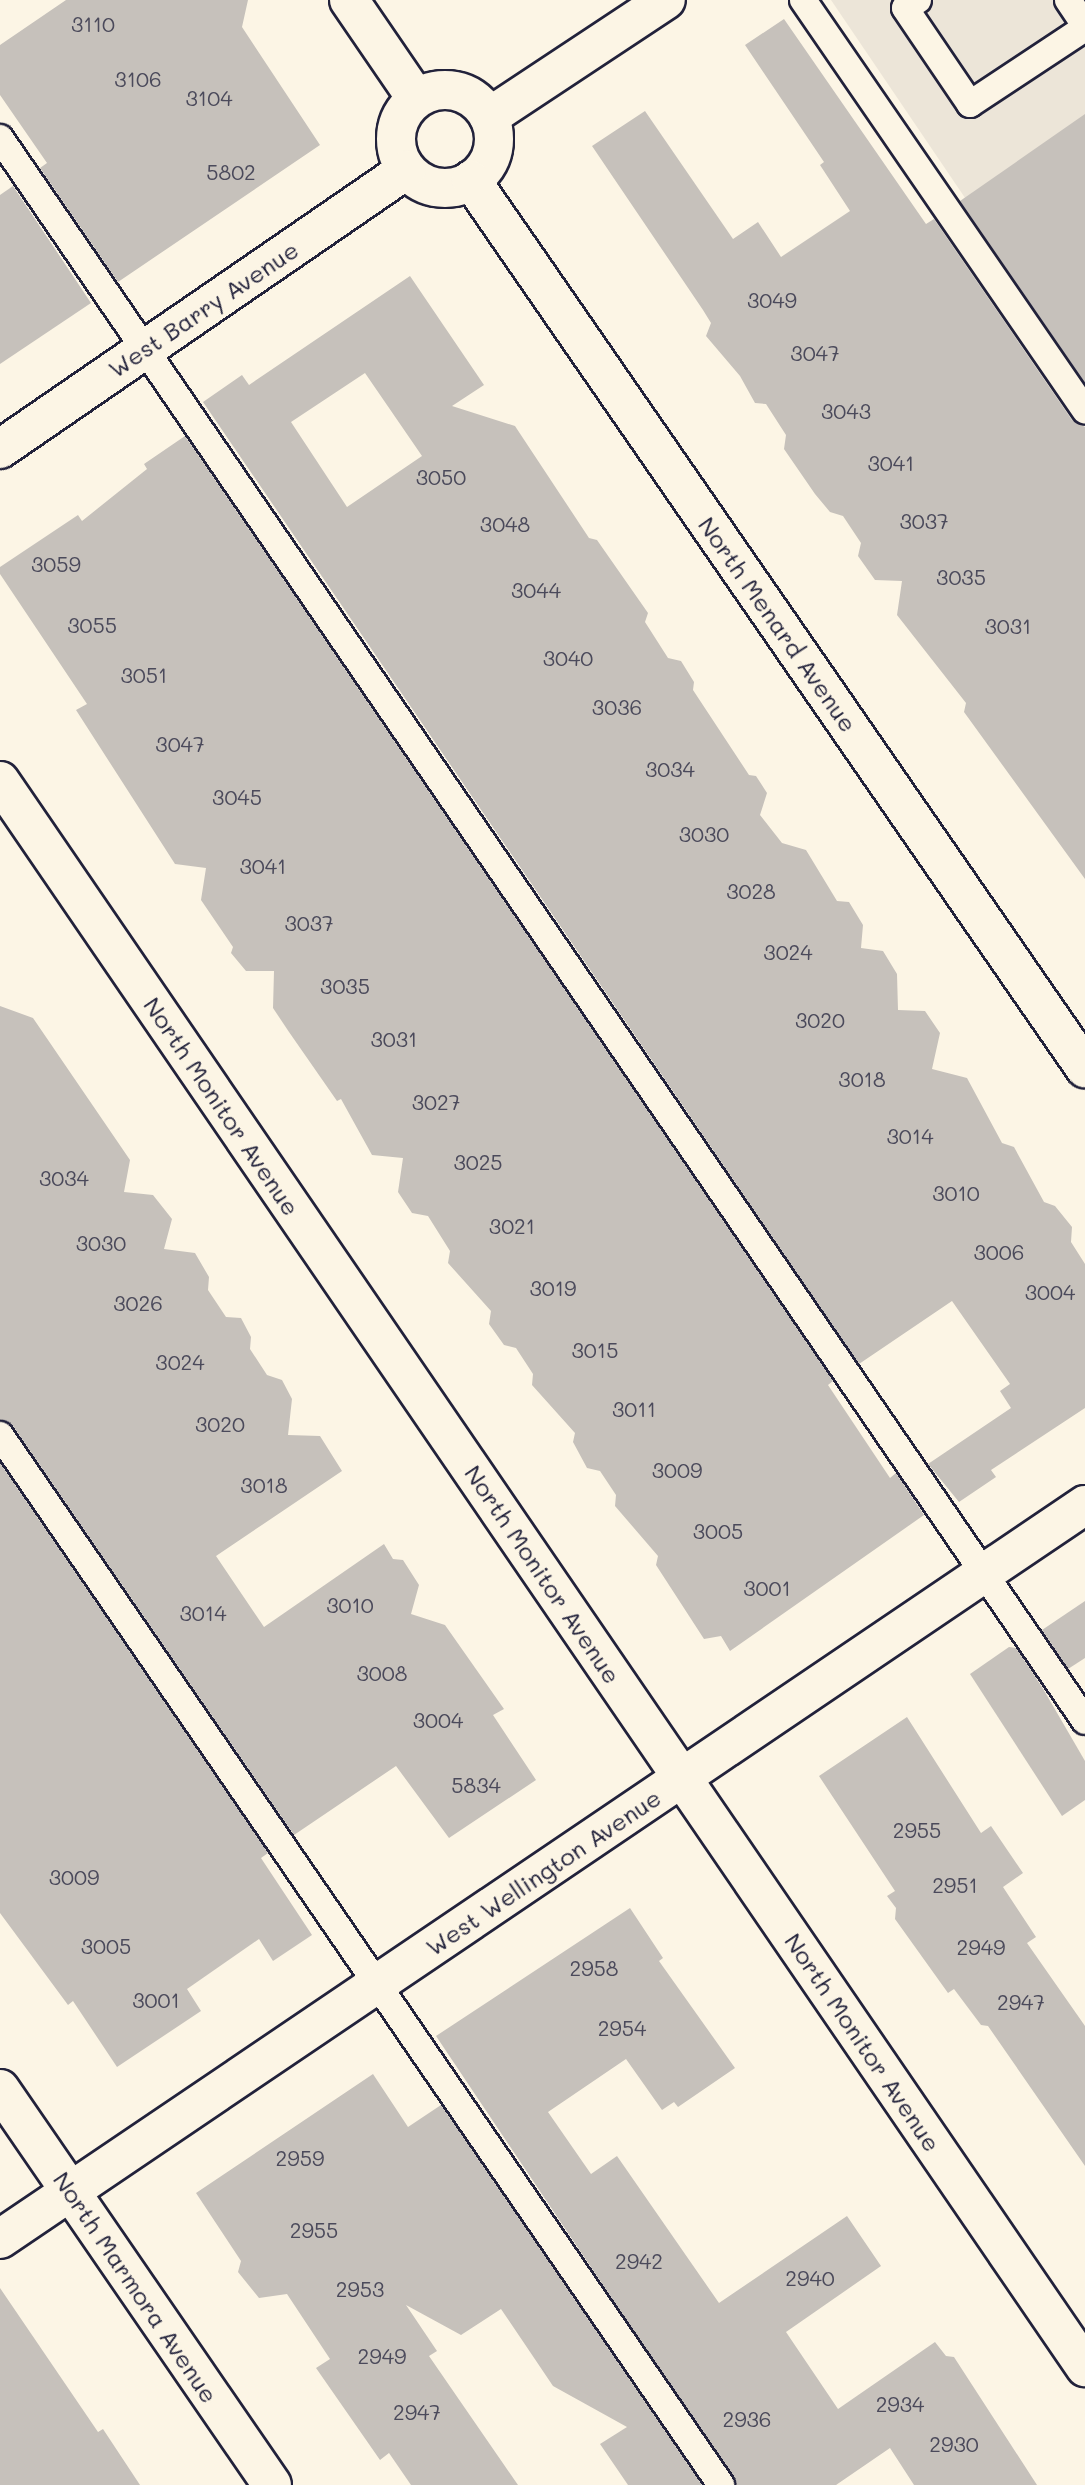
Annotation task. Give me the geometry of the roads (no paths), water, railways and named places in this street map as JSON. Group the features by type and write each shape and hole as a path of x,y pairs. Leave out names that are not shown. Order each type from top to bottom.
{"street":[{"path":"349,0 416,98"},
{"path":"489,117 666,0"},
{"path":"448,89 472,99 489,117 493,149 487,164 471,180 448,188 432,187 406,170 398,156 397,124 416,98 448,89"},
{"name":"West Barry Avenue","path":"0,449 406,170"},
{"name":"North Menard Avenue","path":"471,180 1085,1068"},
{"name":"North Monitor Avenue","path":"0,781 1085,2367"},
{"name":"West Wellington Avenue","path":"0,2239 1085,1505"},
{"name":"North Marmora Avenue","path":"0,2089 272,2485"}],"lane":[{"path":"803,0 1085,411"},
{"path":"918,0 905,8 970,104 1085,27 1068,0"},
{"path":"0,138 1085,1721"},
{"path":"0,1435 721,2485"}]}
